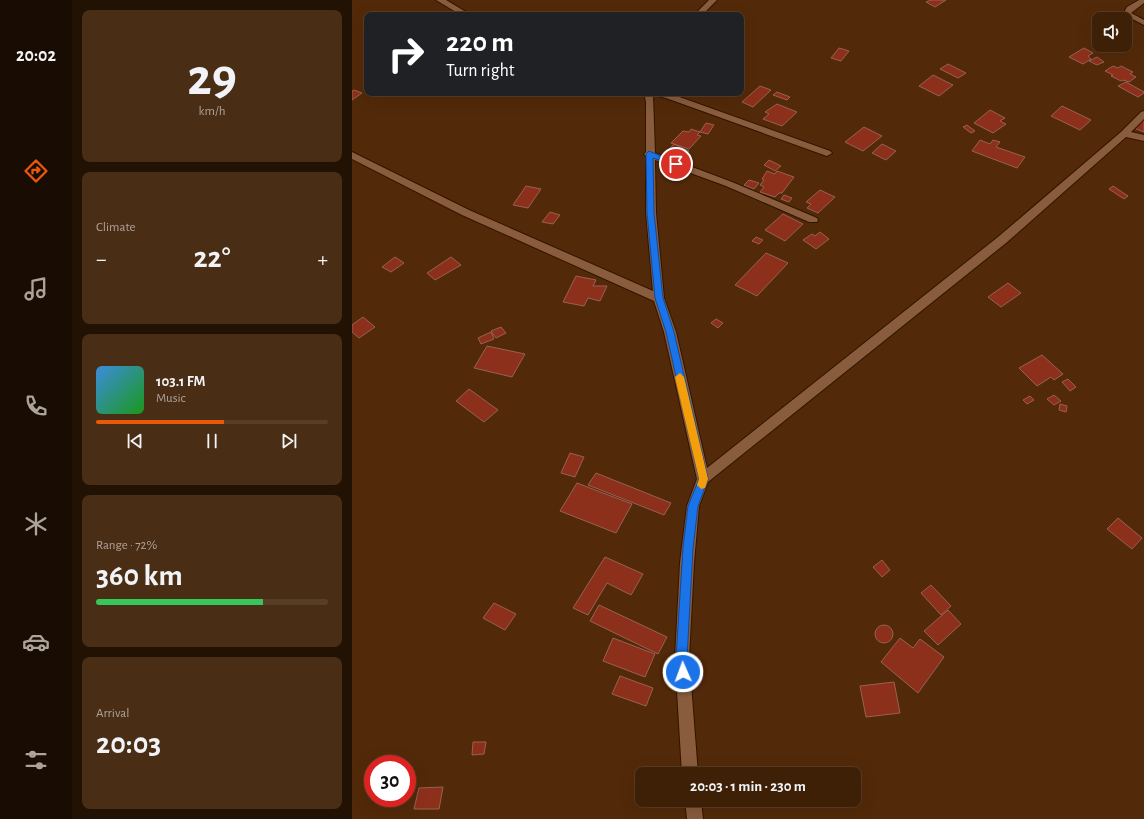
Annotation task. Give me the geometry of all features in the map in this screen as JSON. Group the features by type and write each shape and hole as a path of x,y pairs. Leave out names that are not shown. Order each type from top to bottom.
{"street":[{"path":"440,0 462,12"},
{"path":"701,12 713,0"},
{"path":"1144,0 1130,9 1127,14 1144,24"},
{"path":"649,96 650,102 650,213 659,298 670,332 704,479"},
{"path":"668,96 827,153"},
{"path":"690,767 682,658 687,563 693,506 704,479 1002,240 1124,134 1144,114"},
{"path":"1124,134 1144,138"},
{"path":"649,154 729,184 813,220"},
{"path":"352,155 379,170 532,244 659,298"},
{"path":"694,807 695,819"}],"building":[{"path":"931,0 946,0 935,7 926,2"},
{"path":"839,48 849,51 841,61 831,58"},
{"path":"1084,48 1093,53 1088,56 1091,59 1083,64 1069,57"},
{"path":"1097,57 1104,62 1097,65 1089,61"},
{"path":"948,64 966,73 958,78 940,69"},
{"path":"1113,66 1118,68 1121,66 1133,72 1130,74 1136,77 1129,82 1123,80 1121,81 1105,71"},
{"path":"933,75 953,85 939,96 919,86"},
{"path":"1126,82 1144,93 1138,97 1118,86"},
{"path":"760,86 771,90 753,107 742,102"},
{"path":"354,90 362,93 352,100 352,91"},
{"path":"777,92 790,97 787,100 773,95"},
{"path":"777,104 797,112 782,126 763,119 769,114 765,112"},
{"path":"1062,106 1091,120 1080,130 1051,116"},
{"path":"990,110 1005,118 1000,121 1006,124 993,133 974,123"},
{"path":"1144,117 1144,132 1134,128"},
{"path":"706,123 714,125 708,134 700,132"},
{"path":"967,125 975,131 971,133 963,127"},
{"path":"864,127 882,136 863,151 845,142"},
{"path":"691,129 700,132 697,135 701,136 689,149 671,143 683,131 689,132"},
{"path":"980,140 990,144 993,140 1000,142 996,147 1025,157 1017,168 972,151"},
{"path":"674,144 689,151 682,157 667,151"},
{"path":"882,144 896,151 886,160 872,153"},
{"path":"769,160 781,166 775,171 764,165"},
{"path":"767,171 775,174 777,171 794,177 782,193 779,193 775,197 760,192 764,187 760,185 764,180 762,179"},
{"path":"749,180 759,183 754,189 744,185"},
{"path":"526,186 541,189 528,208 513,205"},
{"path":"1113,186 1128,196 1124,199 1109,189"},
{"path":"820,190 835,197 818,213 807,208 811,204 806,202"},
{"path":"784,195 792,198 789,202 781,199"},
{"path":"550,212 560,215 553,224 542,222"},
{"path":"783,214 803,224 785,241 765,230"},
{"path":"820,232 829,239 816,249 803,240 812,234 815,236"},
{"path":"756,237 763,240 759,244 752,241"},
{"path":"766,253 788,263 757,296 735,285"},
{"path":"395,257 404,263 391,272 382,267"},
{"path":"451,257 461,265 435,280 427,273"},
{"path":"576,276 596,280 593,286 607,286 600,301 588,298 584,306 563,302"},
{"path":"1008,283 1021,293 1001,307 988,297"},
{"path":"363,317 375,327 359,338 352,332 352,325"},
{"path":"716,319 723,323 718,328 711,323"},
{"path":"501,327 506,333 496,338 491,331"},
{"path":"491,332 494,339 481,344 478,338"},
{"path":"487,346 525,354 512,377 474,368"},
{"path":"1042,355 1063,374 1054,380 1051,377 1037,386 1019,368"},
{"path":"1068,379 1076,387 1070,391 1062,382"},
{"path":"469,389 498,410 484,422 456,401"},
{"path":"1054,395 1061,401 1054,405 1047,399"},
{"path":"1030,396 1034,400 1027,404 1023,400"},
{"path":"1060,404 1067,406 1066,412 1059,410"},
{"path":"570,453 584,457 575,477 561,473"},
{"path":"596,473 671,503 664,515 588,485"},
{"path":"577,483 632,504 616,533 560,511"},
{"path":"1118,518 1142,538 1132,549 1107,529"},
{"path":"605,557 643,574 631,595 607,583 588,615 573,608"},
{"path":"882,560 890,570 882,577 873,567"},
{"path":"931,585 951,606 941,615 921,593"},
{"path":"494,603 516,614 505,630 483,618"},
{"path":"599,605 667,637 658,654 590,621"},
{"path":"948,610 961,624 938,645 924,631"},
{"path":"880,625 888,625 893,630 891,641 888,643 880,643 875,638 875,630"},
{"path":"613,638 655,654 645,677 603,661"},
{"path":"900,638 913,648 920,639 944,657 918,693 881,662"},
{"path":"620,676 653,688 646,706 612,694"},
{"path":"894,682 900,713 866,717 860,686"},
{"path":"473,742 486,742 484,754 472,755"},
{"path":"443,787 439,809 414,809 416,807 419,788"}],"slow traffic":[{"path":"680,377 704,479 701,485"}],"route":[{"path":"676,164 649,154 650,213 659,298 670,332 704,479 693,506 688,548 682,658 683,672"}]}
